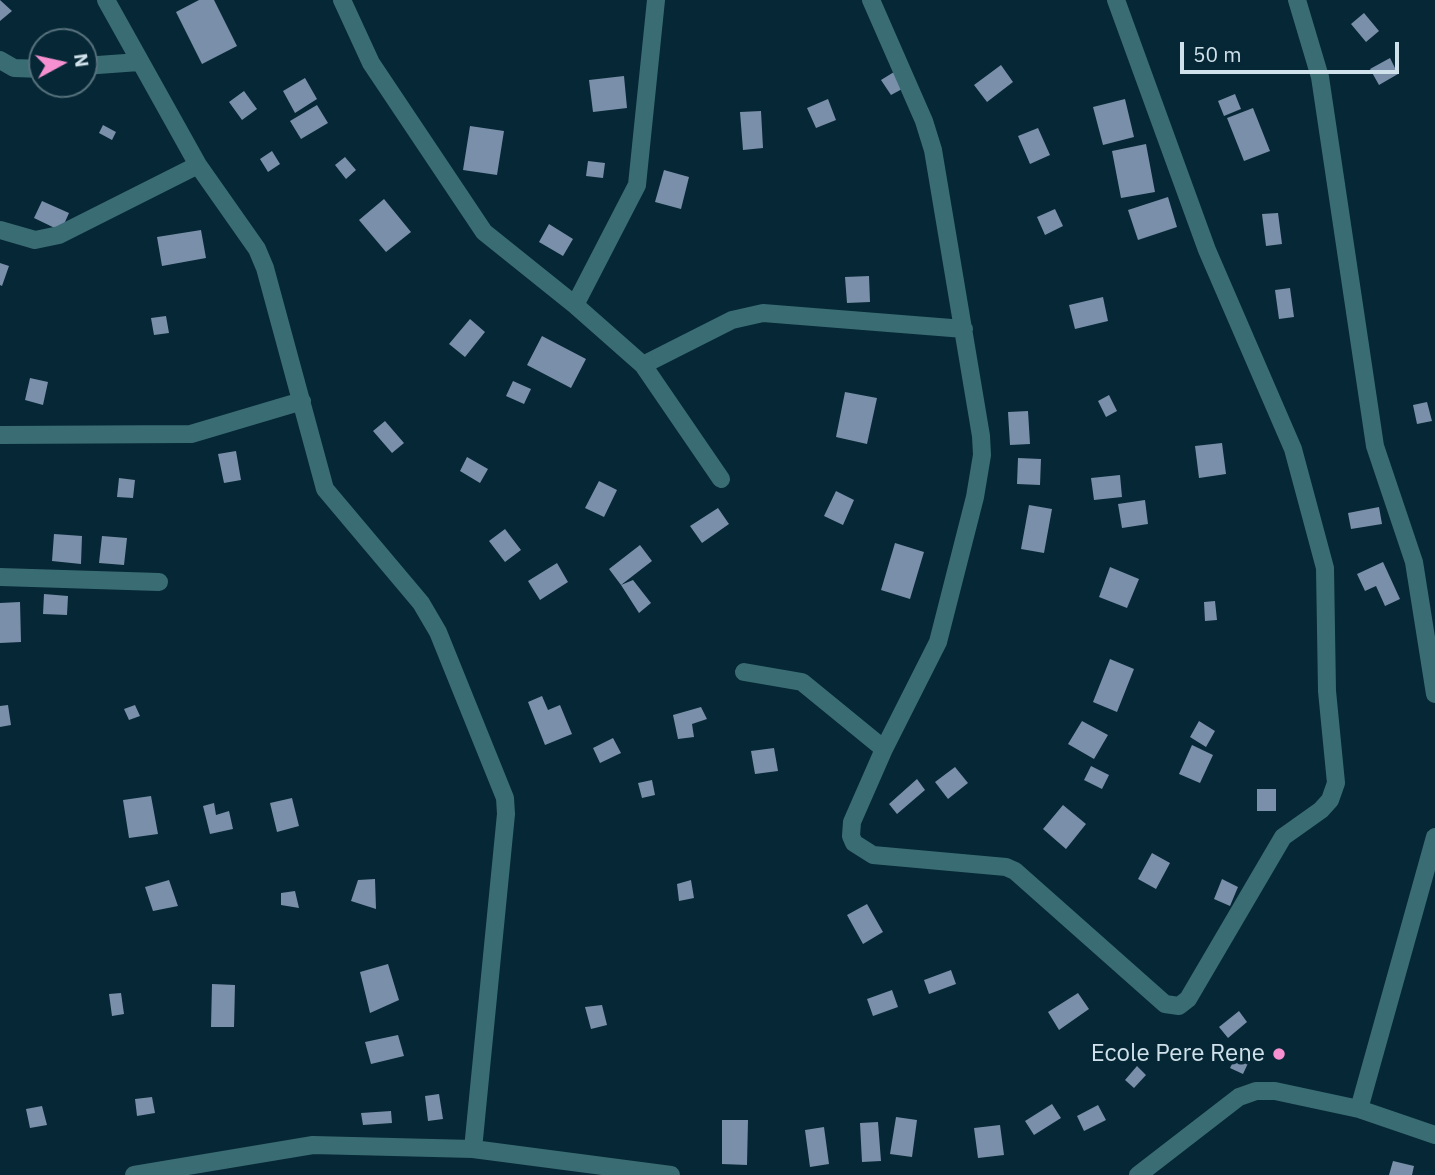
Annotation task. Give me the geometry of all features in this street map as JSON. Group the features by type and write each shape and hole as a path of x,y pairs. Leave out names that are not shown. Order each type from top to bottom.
{"street":[{"path":"106,0 198,166 257,249 265,268 325,489 421,603 433,624 505,798 506,814 473,1149"},
{"path":"342,0 367,57 484,232 575,305 643,365 721,479"},
{"path":"575,305 637,185 656,0"},
{"path":"871,0 924,121 933,150 981,436 975,497 938,642 884,749 852,822 854,843 873,855 1006,867 1015,871 1165,1004 1179,1006 1188,999 1283,837 1321,810 1330,800 1336,783 1327,691 1322,553 1293,449 1207,250 1116,0"},
{"path":"1297,0 1320,77 1374,446 1414,562 1435,694"},
{"path":"0,60 14,68 28,68"},
{"path":"98,65 139,62"},
{"path":"0,230 35,240 59,235 198,166"},
{"path":"643,365 732,320 763,313 964,329"},
{"path":"0,435 191,435 302,401"},
{"path":"0,577 159,582"},
{"path":"744,672 802,682 884,749"},
{"path":"1359,1109 1435,837"},
{"path":"1138,1175 1239,1097 1256,1091 1275,1091 1359,1109 1435,1135"},
{"path":"134,1175 313,1145 473,1149 671,1175"}],"building":[{"path":"0,0 12,11 0,21"},
{"path":"199,0 214,0 237,46 202,64 176,12"},
{"path":"1364,13 1379,31 1366,42 1351,24"},
{"path":"1390,58 1398,74 1379,85 1370,69"},
{"path":"1001,65 1013,82 987,102 974,85"},
{"path":"894,72 904,88 891,95 881,80"},
{"path":"624,76 627,108 593,112 589,80"},
{"path":"305,78 317,99 295,113 283,91"},
{"path":"244,91 257,109 242,120 229,102"},
{"path":"1235,94 1241,109 1224,116 1218,101"},
{"path":"828,99 836,120 816,128 807,108"},
{"path":"1125,99 1134,137 1103,145 1093,107"},
{"path":"317,105 328,123 301,139 290,121"},
{"path":"1253,108 1270,151 1244,161 1227,118"},
{"path":"761,111 763,148 743,150 740,112"},
{"path":"103,125 116,132 112,140 99,133"},
{"path":"470,126 504,131 497,175 463,170"},
{"path":"1038,128 1050,155 1030,164 1018,136"},
{"path":"1146,144 1155,192 1121,198 1112,151"},
{"path":"272,151 280,164 268,172 260,159"},
{"path":"345,157 356,170 346,179 335,165"},
{"path":"588,161 605,163 603,178 586,176"},
{"path":"664,170 689,177 681,209 655,202"},
{"path":"1168,197 1177,227 1138,240 1128,210"},
{"path":"384,199 411,232 386,252 359,220"},
{"path":"42,201 69,213 61,231 34,218"},
{"path":"1055,209 1063,226 1045,235 1037,217"},
{"path":"1278,213 1282,244 1266,246 1262,214"},
{"path":"549,224 573,239 563,256 539,242"},
{"path":"201,230 206,258 162,266 157,237"},
{"path":"0,263 9,266 2,286 0,285"},
{"path":"869,276 870,302 847,303 845,277"},
{"path":"1290,288 1294,317 1279,319 1275,290"},
{"path":"1103,297 1108,321 1075,329 1069,305"},
{"path":"166,316 169,333 154,335 151,318"},
{"path":"470,319 485,332 465,357 449,344"},
{"path":"542,336 586,359 571,388 527,365"},
{"path":"30,378 48,382 43,405 25,400"},
{"path":"513,381 531,389 524,404 506,396"},
{"path":"845,392 877,398 867,444 836,437"},
{"path":"1109,395 1117,411 1106,417 1098,401"},
{"path":"1427,402 1432,421 1417,424 1413,405"},
{"path":"1028,411 1030,444 1010,445 1008,412"},
{"path":"385,421 404,443 392,453 373,431"},
{"path":"1222,443 1226,474 1199,478 1195,446"},
{"path":"236,451 241,480 224,483 218,454"},
{"path":"467,457 488,469 480,483 460,471"},
{"path":"1018,458 1041,459 1040,485 1017,484"},
{"path":"1120,475 1122,497 1094,500 1091,478"},
{"path":"119,478 135,480 133,498 117,497"},
{"path":"599,481 617,490 604,517 585,508"},
{"path":"836,491 854,500 843,525 824,516"},
{"path":"1145,500 1148,524 1122,528 1118,504"},
{"path":"1029,505 1052,509 1044,553 1021,549"},
{"path":"1379,507 1382,524 1351,529 1348,513"},
{"path":"718,508 729,524 702,543 690,526"},
{"path":"505,529 521,550 505,562 489,541"},
{"path":"54,534 82,536 81,564 52,561"},
{"path":"102,536 127,538 124,565 99,563"},
{"path":"895,543 924,552 910,599 881,590"},
{"path":"640,545 652,561 621,585 609,569"},
{"path":"1383,562 1400,599 1385,606 1376,586 1365,591 1357,574"},
{"path":"557,563 568,582 540,600 528,581"},
{"path":"1110,567 1139,579 1127,608 1099,597"},
{"path":"633,580 651,603 639,613 621,585"},
{"path":"44,594 68,596 67,615 43,614"},
{"path":"1215,601 1217,620 1205,621 1204,602"},
{"path":"20,602 21,642 0,643 0,603"},
{"path":"1110,659 1134,669 1117,712 1093,702"},
{"path":"542,696 548,710 560,705 572,734 545,745 528,702"},
{"path":"8,705 11,725 0,727 0,706"},
{"path":"135,705 140,716 129,720 124,709"},
{"path":"701,707 707,719 692,724 694,737 678,739 673,715"},
{"path":"1082,721 1108,735 1094,759 1068,744"},
{"path":"1199,721 1215,731 1206,747 1190,737"},
{"path":"613,738 621,753 600,763 593,748"},
{"path":"1192,745 1213,755 1200,783 1179,774"},
{"path":"774,748 778,771 755,774 751,751"},
{"path":"1091,766 1109,775 1102,789 1084,780"},
{"path":"955,767 968,783 948,799 935,782"},
{"path":"917,779 925,790 897,814 889,804"},
{"path":"652,780 655,795 642,798 638,783"},
{"path":"1257,789 1276,789 1276,811 1257,811"},
{"path":"151,796 158,834 129,838 123,800"},
{"path":"292,798 299,826 277,832 270,803"},
{"path":"214,803 216,815 229,811 233,829 210,834 203,806"},
{"path":"1063,805 1086,824 1066,849 1043,829"},
{"path":"1152,853 1170,863 1156,889 1138,879"},
{"path":"375,879 376,909 351,901 358,880"},
{"path":"1222,879 1238,887 1230,906 1214,899"},
{"path":"169,880 178,906 153,911 145,887"},
{"path":"691,880 694,898 679,901 677,884"},
{"path":"295,891 299,908 281,905 281,893"},
{"path":"867,904 883,932 863,944 847,915"},
{"path":"388,964 399,1000 370,1013 360,972"},
{"path":"951,970 956,984 929,994 924,980"},
{"path":"212,984 235,985 234,1027 211,1027"},
{"path":"892,990 898,1007 873,1016 867,999"},
{"path":"121,993 124,1014 112,1016 109,994"},
{"path":"1078,993 1089,1009 1059,1030 1048,1012"},
{"path":"602,1005 607,1025 591,1029 585,1007"},
{"path":"1239,1011 1247,1022 1228,1038 1219,1027"},
{"path":"398,1035 404,1056 371,1064 365,1042"},
{"path":"1238,1052 1250,1059 1243,1074 1230,1068"},
{"path":"1137,1066 1146,1075 1134,1088 1125,1080"},
{"path":"439,1094 443,1119 428,1121 425,1096"},
{"path":"152,1097 155,1113 137,1116 135,1099"},
{"path":"1052,1104 1061,1118 1034,1135 1025,1121"},
{"path":"1098,1105 1106,1120 1084,1131 1077,1116"},
{"path":"42,1106 47,1125 30,1128 26,1109"},
{"path":"391,1111 392,1123 363,1125 361,1113"},
{"path":"896,1117 917,1120 912,1157 890,1154"},
{"path":"722,1120 748,1120 747,1165 722,1164"},
{"path":"878,1122 881,1161 862,1162 860,1123"},
{"path":"1000,1125 1004,1155 978,1158 974,1128"},
{"path":"824,1127 829,1164 810,1167 805,1130"},
{"path":"1393,1161 1414,1166 1412,1175 1389,1175"}],"place":[{"name":"Ecole Pere Rene","path":"1279,1054"}]}
